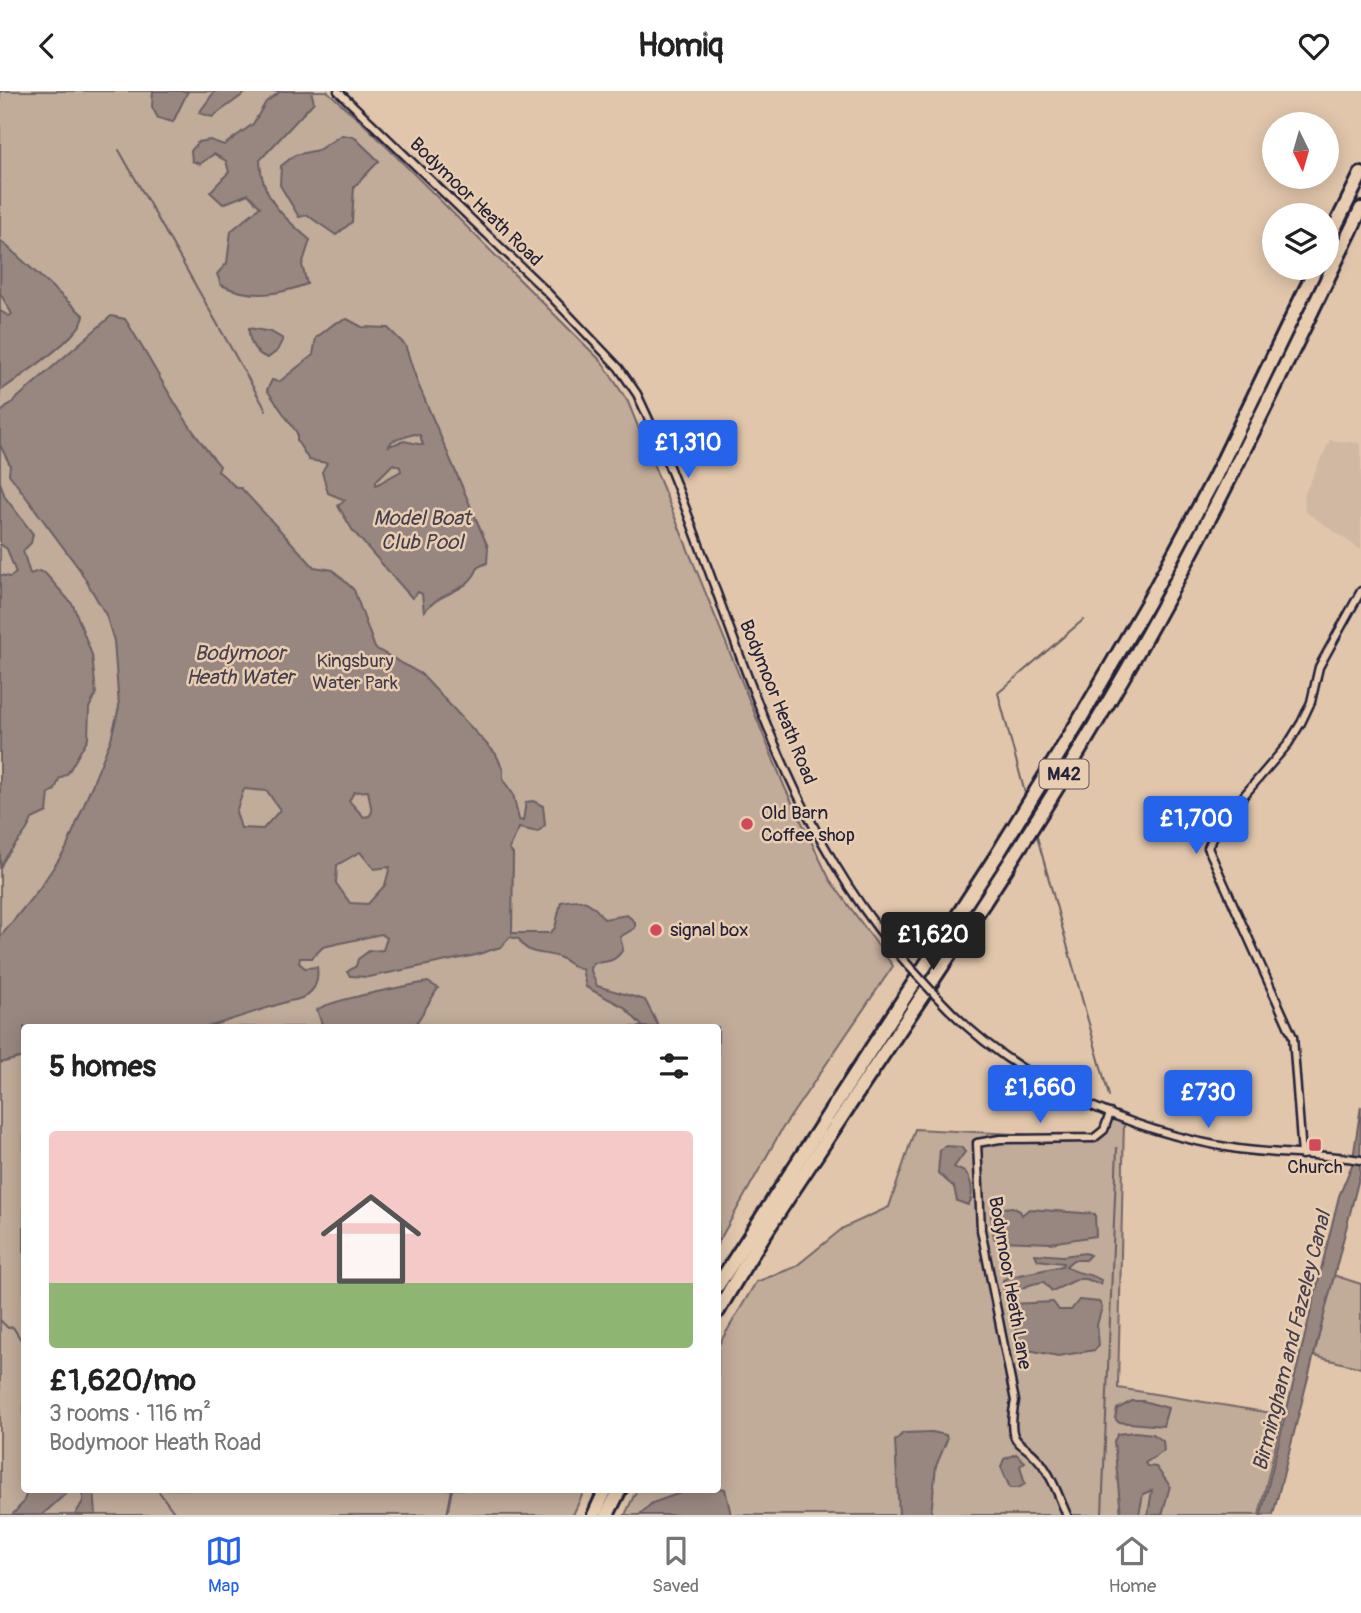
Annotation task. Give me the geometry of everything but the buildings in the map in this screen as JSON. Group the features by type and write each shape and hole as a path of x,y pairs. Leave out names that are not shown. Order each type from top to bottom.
{"highway":[{"path":"1339,219 1361,174"},
{"name":"M42","path":"721,1305 743,1265 912,1012 1118,686 1226,488 1361,209"},
{"name":"M42","path":"721,1280 998,855 1080,719 1148,602 1214,477 1309,280"},
{"path":"594,1515 604,1493"},
{"path":"607,1515 618,1493"}],"street":[{"name":"Bodymoor Heath Road","path":"338,91 545,290 619,368 637,394 798,796 843,877 885,939 937,997 971,1028 1025,1070 1110,1114 1191,1140 1361,1160"},
{"path":"1302,1155 1295,1044 1208,848 1217,827 1288,744 1301,723 1311,702 1319,667 1361,591"},
{"name":"Bodymoor Heath Lane","path":"1067,1515 1045,1467 1015,1441 1010,1424 1015,1401 981,1230 977,1143 1000,1139 1094,1138 1104,1130 1110,1114"}],"shaded area":[{"path":"1330,440 1361,443 1361,550 1305,511 1304,495"}],"green space":[{"name":"Kingsbury Water Park","path":"0,91 327,91 369,129 602,362 628,402 785,788 830,880 893,966 782,1129 721,1238 721,1024 21,1024 21,1493 583,1493 573,1515 0,1515"},
{"path":"1110,1113 1124,1120 1118,1388 1283,1415 1259,1515 625,1515 635,1493 721,1493 721,1341 756,1282 795,1267 843,1228 889,1207 915,1129 1093,1138 1100,1135"},
{"path":"1333,1275 1361,1284 1361,1368 1314,1356"}],"water":[{"path":"153,91 188,91 173,122 158,118 152,107"},
{"path":"215,91 248,91 212,117 199,113"},
{"path":"281,91 311,91 314,102 260,160 264,185 275,206 310,240 302,265 307,284 286,291 254,294 221,285 217,274 227,263 231,231 260,207 248,194 223,204 210,192 229,172 226,161 214,154 200,164 192,161 191,151 198,142 210,140 224,145 253,124 266,102"},
{"path":"342,135 354,137 379,161 354,187 352,222 336,235 307,215 299,217 280,185 281,166 295,155 318,150"},
{"path":"1,241 84,316 80,325 61,346 0,391 0,311 9,316 12,314 0,293"},
{"name":"Bodymoor Heath Water","path":"111,316 125,319 181,413 220,466 218,471 237,488 241,488 314,567 333,570 354,590 375,648 421,674 496,754 503,770 503,780 513,794 519,820 523,821 526,802 533,801 543,806 545,825 538,832 519,828 509,849 513,854 512,933 550,933 555,928 561,902 581,900 595,908 604,919 627,915 635,922 635,928 620,937 623,949 611,961 593,963 590,968 597,986 645,1000 657,1024 640,1024 624,1007 586,987 582,969 561,958 527,949 519,939 510,937 501,947 476,955 369,977 350,976 347,972 356,966 358,959 369,951 383,950 387,938 381,934 323,947 312,958 300,958 299,963 305,968 317,967 315,986 302,998 217,1024 21,1024 21,1058 0,1063 0,937 39,889 66,849 111,739 119,707 114,641 106,615 80,570 9,474 10,465 0,445 0,413","holes":["244,789 267,791 280,810 263,829 241,828 236,812","368,791 372,812 364,817 349,801 354,792","360,852 374,869 390,867 385,885 368,904 350,903 336,883 337,865"]},
{"name":"Model Boat Club Pool","path":"347,319 362,327 388,328 405,345 418,384 488,547 487,563 478,567 468,582 430,605 424,612 422,594 418,592 412,598 353,531 338,506 345,500 328,493 322,472 327,463 309,460 297,441 297,433 267,390 272,380 279,382 313,355 316,338 335,323","holes":["414,434 420,435 423,445 404,441 389,446 392,441","393,464 400,467 401,471 376,485 376,481"]},
{"path":"249,328 271,332 283,339 277,351 268,358 259,353 251,342"},
{"path":"0,482 5,497 33,534 31,543 23,551 30,574 39,571 45,573 73,605 92,655 96,694 89,708 88,738 68,773 59,779 55,790 49,793 47,812 32,819 0,868 0,575 10,577 16,573 7,549 0,544"},
{"path":"428,982 438,988 416,1024 322,1024 317,1010 324,1006"},
{"path":"1361,1106 1360,1174 1273,1515 1261,1515 1339,1196 1352,1165"},
{"path":"945,1146 961,1147 965,1152 954,1167 967,1175 971,1184 972,1193 968,1205 957,1201 954,1187 938,1173 940,1150"},
{"path":"1012,1207 1022,1215 1029,1209 1095,1214 1096,1236 1050,1243 999,1241 994,1238 991,1214 996,1209"},
{"path":"1085,1253 1090,1255 1085,1260 1073,1260 1066,1266 1096,1277 1101,1280 1100,1284 1078,1279 1052,1291 1044,1282 1025,1287 1016,1294 1003,1288 1003,1280 1007,1278 1062,1266 1063,1263 1038,1260 1035,1254 1063,1256"},
{"path":"1079,1300 1099,1302 1102,1307 1097,1325 1099,1345 1095,1350 1058,1356 1024,1349 1016,1335 1017,1325 1010,1316 1011,1304 1053,1302 1059,1310 1071,1310"},
{"path":"1132,1401 1168,1408 1163,1426 1118,1422 1115,1418 1117,1409"},
{"path":"932,1432 946,1435 947,1440 936,1466 931,1515 899,1515 895,1441 903,1433"},
{"path":"1118,1434 1153,1434 1163,1441 1164,1451 1145,1463 1147,1466 1156,1467 1170,1486 1162,1515 1148,1515 1152,1490 1143,1494 1139,1515 1121,1515 1114,1441"},
{"path":"1016,1454 1025,1462 1020,1466 1025,1484 1010,1488 1001,1467 1004,1459"},
{"path":"721,1488 725,1489 731,1515 639,1515 652,1503 680,1493 721,1493"},
{"path":"27,1493 67,1493 42,1515 12,1515 23,1503"},
{"path":"94,1493 96,1515 75,1515 83,1501 83,1494"}],"waterway":[{"path":"119,150 266,410"},
{"path":"1026,797 998,693 1083,620"},
{"path":"1036,833 1109,1096"},
{"path":"1102,1515 1117,1148"},
{"path":"0,1320 8,1328 13,1327 21,1340"},
{"path":"160,1493 176,1515"},
{"path":"447,1515 451,1493"}],"place":[{"name":"Old Barn Coffee shop","path":"747,824"},
{"name":"signal box","path":"656,930"},
{"name":"Church","path":"1315,1145"}],"water label":[{"name":"Birmingham and Fazeley Canal","path":"1292,1341"}]}
